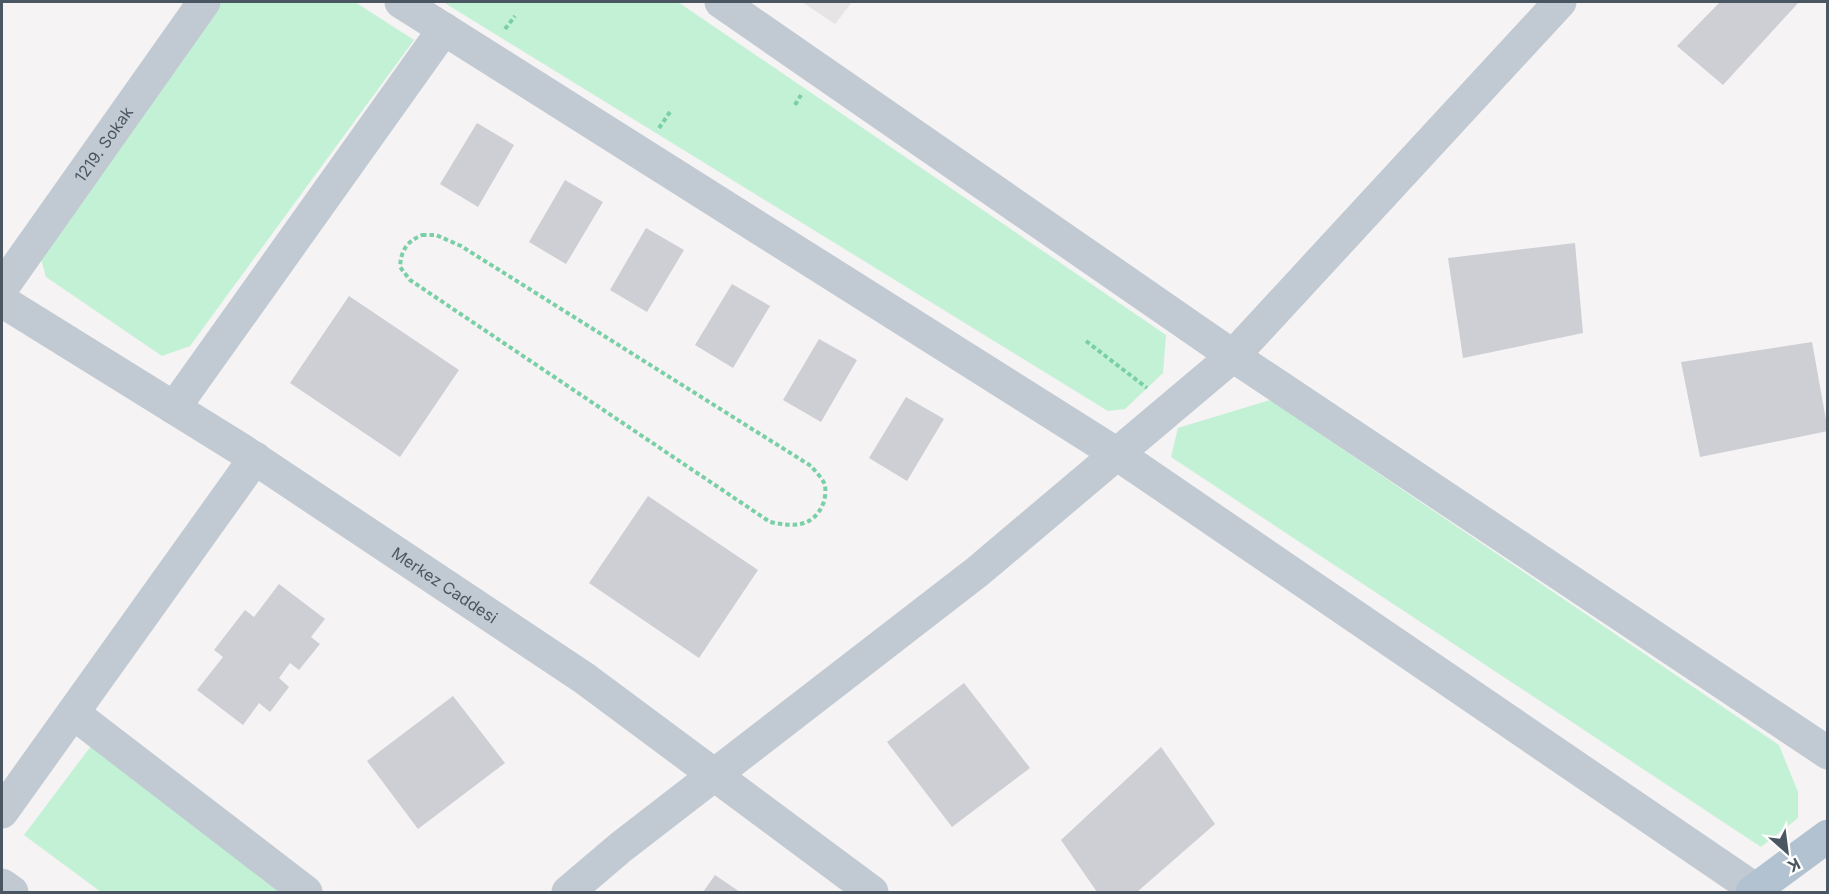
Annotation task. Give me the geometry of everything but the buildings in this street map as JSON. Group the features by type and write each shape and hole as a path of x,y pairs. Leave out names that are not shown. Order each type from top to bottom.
{"main road":[{"path":"1754,891 1827,836"}],"street":[{"name":"1219. Sokak","path":"2,288 204,2"},
{"path":"401,2 1117,454 1754,891"},
{"path":"721,2 1233,356 1827,753"},
{"path":"568,892 713,776 978,572 1233,356 1560,2"},
{"path":"174,408 444,29"},
{"name":"Merkez Caddesi","path":"2,301 255,458 584,678 872,892"},
{"path":"2,812 255,458"},
{"path":"73,713 306,892"},
{"path":"2,885 12,892"}],"path":[{"path":"422,235 436,235 461,246 811,466 825,485 825,501 818,516 805,524 789,526 770,522 410,280 400,267 401,252 413,239 422,235"},
{"path":"1086,341 1173,407"}],"shaded area":[{"path":"802,2 852,2 835,24"}],"green space":[{"path":"222,2 355,2 414,40 190,346 162,356 46,277 40,255"},
{"path":"443,2 678,2 1166,335 1163,373 1125,409 1108,411"},
{"path":"1270,400 1779,745 1798,792 1798,818 1761,847 1171,457 1178,428"},
{"path":"91,746 282,892 101,892 24,835"}]}
